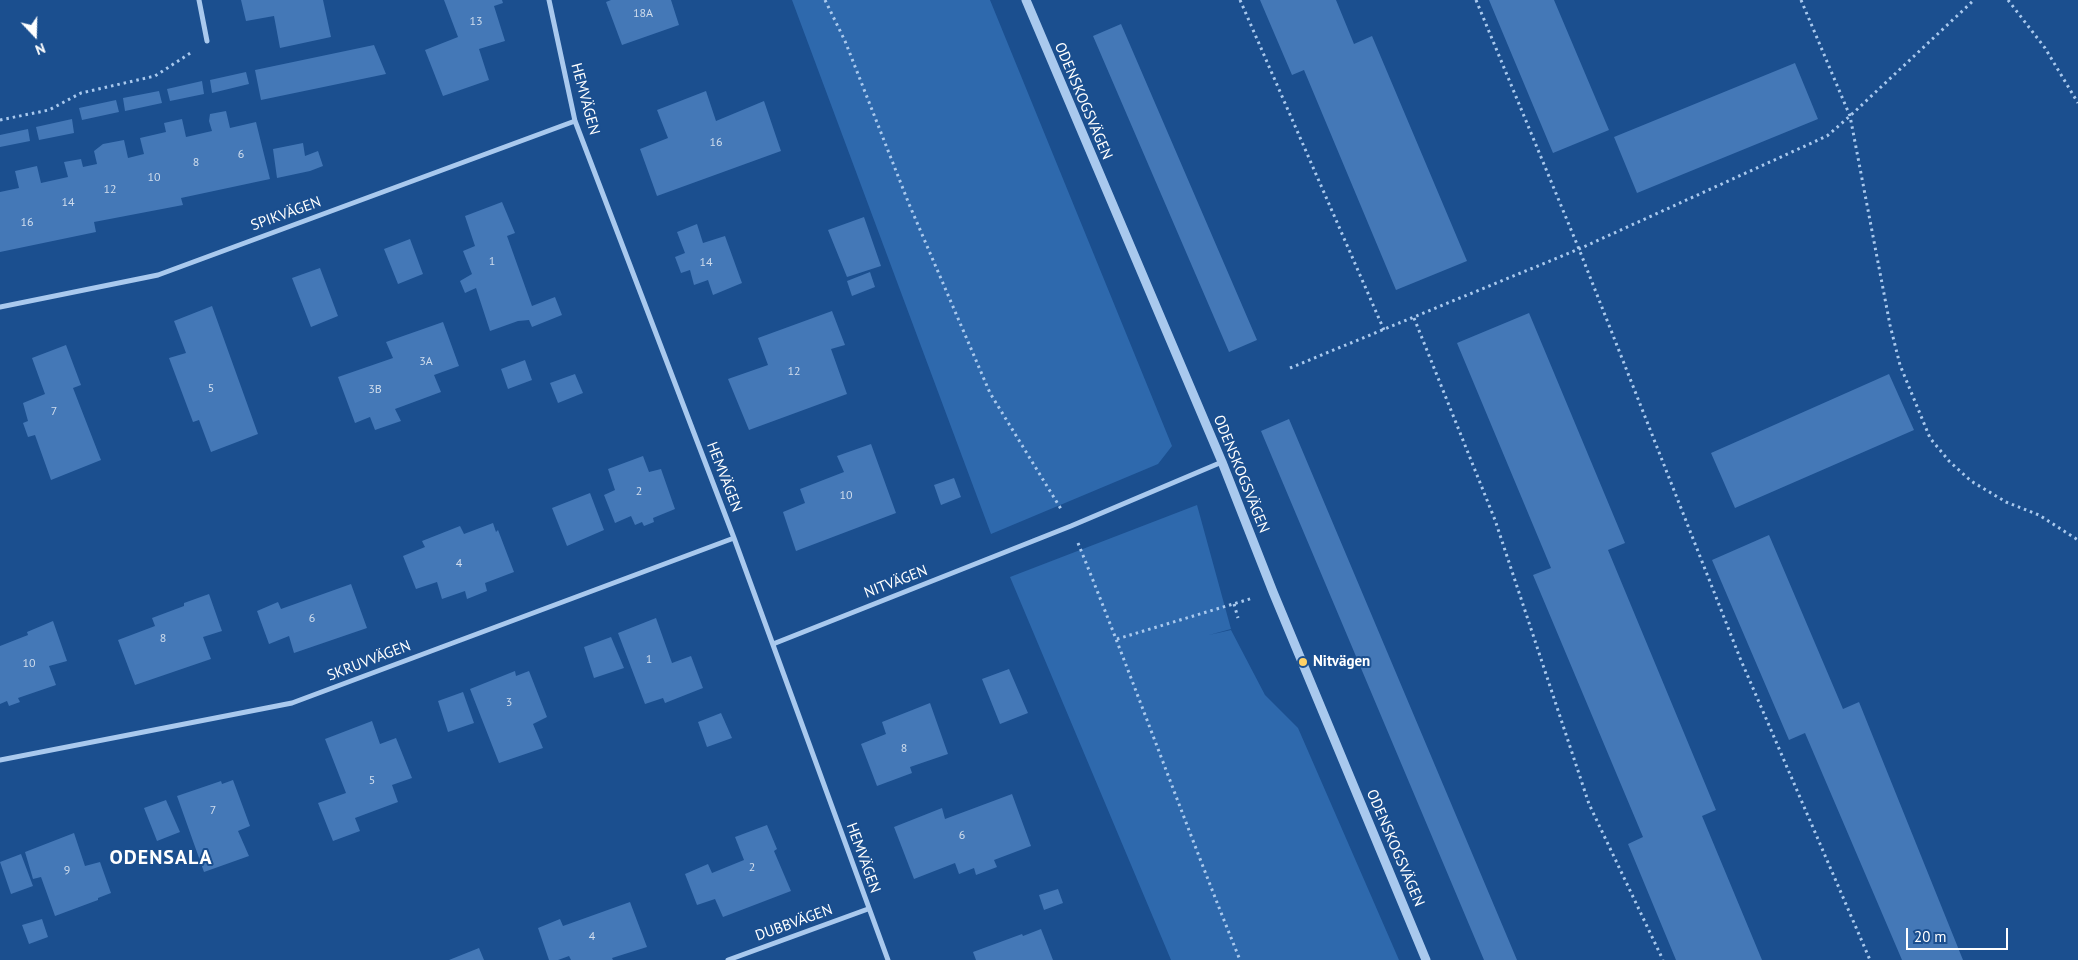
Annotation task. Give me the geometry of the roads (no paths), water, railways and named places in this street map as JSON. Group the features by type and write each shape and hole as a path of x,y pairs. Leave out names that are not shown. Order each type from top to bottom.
{"street":[{"path":"199,0 207,42"},
{"name":"HEMVÄGEN","path":"549,0 575,121 734,538 888,960"},
{"name":"ODENSKOGSVÄGEN","path":"1026,0 1222,462 1273,592 1426,960"},
{"name":"SPIKVÄGEN","path":"0,308 158,275 575,121"},
{"name":"NITVÄGEN","path":"773,644 1071,526 1222,462"},
{"name":"SKRUVVÄGEN","path":"0,760 292,702 734,538"},
{"name":"DUBBVÄGEN","path":"728,960 868,909"}],"place":[{"name":"Nitvägen","path":"1303,662"}],"district":[{"name":"ODENSALA","path":"161,858"}]}
